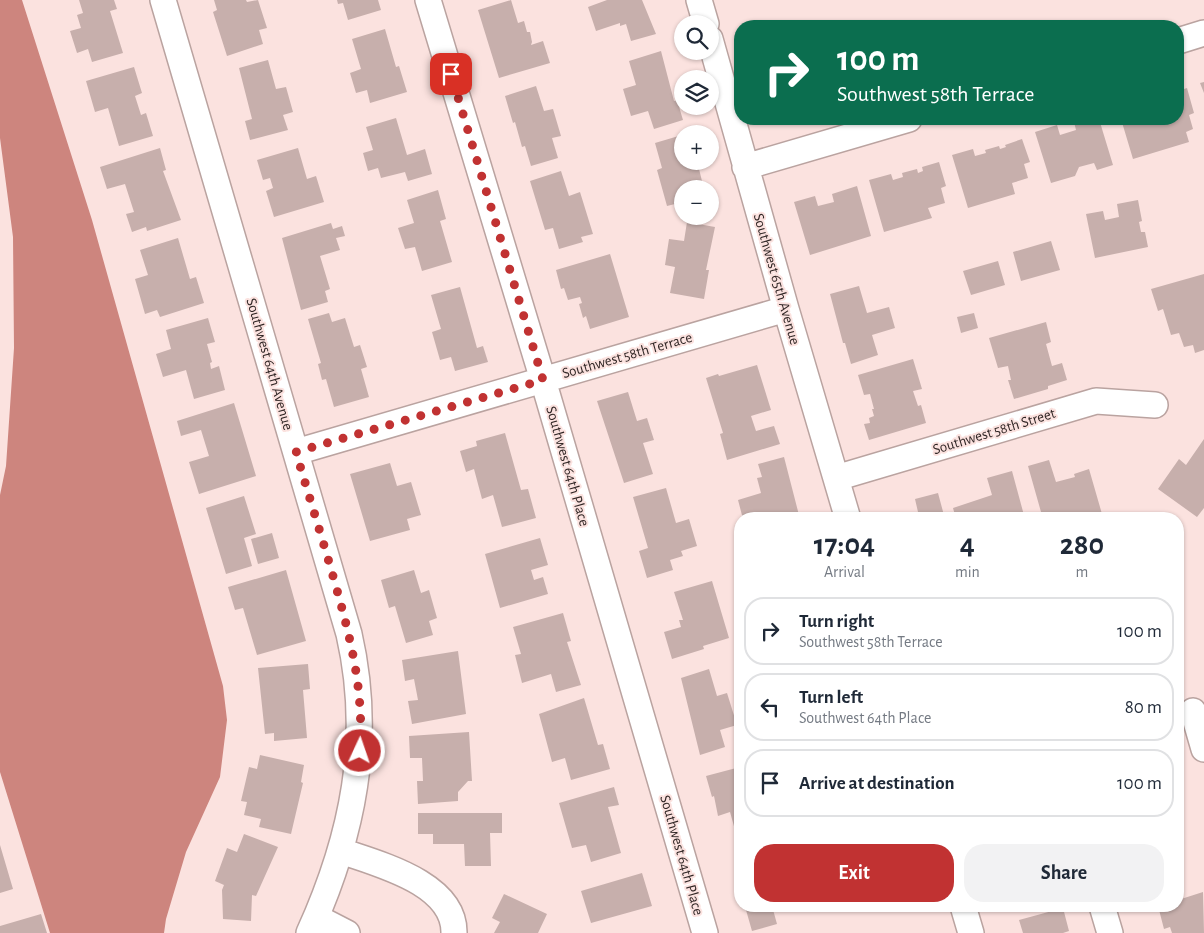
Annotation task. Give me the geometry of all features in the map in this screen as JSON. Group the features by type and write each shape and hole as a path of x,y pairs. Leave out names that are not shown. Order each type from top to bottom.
{"street":[{"name":"Southwest 64th Avenue","path":"163,0 350,634 360,690 360,751 340,851 332,881 313,925"},
{"name":"Southwest 64th Place","path":"428,0 543,380 705,933"},
{"path":"699,0 703,15"},
{"path":"1184,38 1204,33"},
{"name":"Southwest 65th Avenue","path":"716,60 745,167 846,512"},
{"path":"745,167 888,125"},
{"name":"Southwest 58th Terrace","path":"296,452 786,309"},
{"name":"Southwest 58th Street","path":"836,478 1096,401 1155,405"},
{"path":"1193,711 1204,749"},
{"path":"340,851 403,875 434,891 445,903 452,916 454,933"},
{"path":"965,912 971,933"},
{"path":"1104,912 1110,933"},
{"path":"313,925 347,933"}],"shaded area":[{"path":"0,0 22,0 92,220 223,686 227,720 220,777 186,852 166,919 164,933 50,933 0,772 0,495 6,466 14,348 13,237 0,138"}],"building":[{"path":"79,0 114,0 117,9 110,11 123,53 92,62 88,49 77,53 70,31 81,28 77,15 83,13"},
{"path":"214,0 246,0 247,2 258,0 267,28 259,30 263,44 227,56 213,12 217,10"},
{"path":"337,0 378,0 381,10 348,20 343,3 338,4"},
{"path":"511,0 518,23 524,21 527,32 530,32 531,45 543,41 550,63 499,78 478,10"},
{"path":"607,0 642,0 656,34 631,41 626,24 620,26 620,23 596,31 588,7"},
{"path":"385,29 396,67 399,66 407,92 370,103 367,90 356,93 350,73 361,69 352,39"},
{"path":"661,51 674,101 674,115 682,115 683,120 654,129 648,111 631,116 623,89 636,85 629,61"},
{"path":"268,60 276,89 286,87 293,112 283,115 288,130 250,140 245,121 252,119 239,68"},
{"path":"134,67 142,93 135,96 141,115 146,113 153,136 119,146 108,108 95,112 86,81"},
{"path":"1204,82 1204,93 1200,83"},
{"path":"536,86 544,111 553,109 561,136 552,138 558,158 531,166 525,146 522,147 515,122 513,123 505,96"},
{"path":"1187,88 1194,113 1189,115 1193,129 1186,132 1189,142 1133,159 1123,125 1184,125 1184,89"},
{"path":"396,118 407,155 425,149 432,174 408,181 405,172 381,178 378,168 368,171 363,153 373,150 366,127"},
{"path":"1057,125 1060,135 1076,130 1075,125 1101,125 1113,165 1097,170 1094,163 1079,167 1075,176 1051,183 1035,132"},
{"path":"674,137 674,170 699,170 702,180 674,180 674,204 667,206 657,170 662,168 655,143"},
{"path":"1022,139 1030,162 1024,164 1028,178 1012,183 1015,194 968,208 952,155 973,149 975,156 986,153 985,150 999,146 1000,149 1006,147 1005,145"},
{"path":"160,148 166,170 163,171 181,220 147,231 146,227 132,232 126,214 134,212 125,184 107,189 100,167"},
{"path":"298,148 307,179 316,176 324,202 274,217 266,191 273,188 270,178 263,180 257,160"},
{"path":"939,162 946,186 941,188 945,203 928,208 932,218 884,232 869,180 891,174 893,180 903,177 902,173 917,169 918,173 923,171 922,167"},
{"path":"561,171 569,196 580,192 593,234 581,237 583,242 559,249 553,228 545,230 530,181"},
{"path":"857,186 871,236 810,255 794,202 815,196 818,206 834,202 832,194"},
{"path":"438,190 446,219 440,221 452,262 422,271 415,247 405,249 398,228 414,223 407,200"},
{"path":"1138,200 1142,221 1139,222 1141,232 1145,232 1148,247 1095,258 1086,214 1103,211 1105,220 1119,217 1117,204"},
{"path":"331,223 333,229 342,226 345,236 336,238 340,250 320,256 330,289 325,291 328,302 301,310 282,238"},
{"path":"687,225 715,227 706,270 709,270 704,299 670,293 675,267 665,265 669,239 684,241"},
{"path":"178,238 190,279 196,277 204,303 160,317 157,310 145,314 135,279 148,275 140,250"},
{"path":"1051,241 1060,270 1021,281 1013,252"},
{"path":"610,254 629,317 590,329 586,316 583,318 579,304 582,303 580,297 568,300 564,288 561,289 556,270"},
{"path":"998,261 1005,285 971,295 963,271"},
{"path":"1204,274 1204,350 1195,353 1193,345 1184,347 1179,333 1171,335 1163,309 1158,311 1151,289"},
{"path":"859,286 867,313 889,307 895,328 872,335 878,355 851,364 845,343 843,343 830,294"},
{"path":"460,287 477,348 483,346 488,362 455,371 451,357 440,360 432,332 441,329 431,295"},
{"path":"329,313 332,322 345,318 354,347 360,345 367,367 361,369 369,397 334,407 326,379 322,380 318,364 321,363 308,319"},
{"path":"974,313 978,328 961,333 957,317"},
{"path":"208,318 215,342 207,344 212,362 210,363 211,369 219,366 225,390 194,399 186,370 163,377 156,354 171,349 166,330"},
{"path":"1046,322 1051,342 1046,344 1052,366 1062,363 1067,380 1048,386 1048,389 1014,399 1008,380 1011,380 1008,366 998,368 989,338"},
{"path":"913,359 922,389 913,391 918,406 921,405 926,423 869,440 864,424 870,423 869,418 874,416 872,409 874,409 870,394 864,395 858,375"},
{"path":"757,365 771,410 751,416 756,431 774,426 780,444 727,460 720,434 723,433 706,378"},
{"path":"628,392 637,421 647,418 654,440 643,443 653,474 624,483 597,401"},
{"path":"234,403 256,476 199,494 189,462 209,456 201,430 181,436 177,421"},
{"path":"505,433 521,490 528,489 536,518 502,527 493,495 482,499 474,469 466,472 460,451 477,446 476,441"},
{"path":"1204,439 1204,508 1197,517 1158,489 1179,459 1186,465"},
{"path":"784,457 798,512 741,512 738,500 761,493 757,478 762,477 758,464"},
{"path":"1049,460 1056,482 1075,477 1074,474 1089,469 1101,512 1041,512 1028,466"},
{"path":"390,463 397,486 411,482 421,515 407,519 410,530 370,541 350,474"},
{"path":"1012,471 1023,512 954,512 953,508 992,495 987,478"},
{"path":"666,488 676,523 689,519 697,546 681,551 683,556 670,560 673,570 647,578 639,551 648,548 633,497"},
{"path":"938,493 943,512 918,512 915,499"},
{"path":"244,496 256,534 244,538 252,566 226,574 206,508"},
{"path":"272,533 279,558 258,564 251,539"},
{"path":"540,538 548,565 531,570 534,580 543,577 548,594 500,608 485,554"},
{"path":"286,570 306,641 257,655 243,608 235,610 228,587"},
{"path":"414,570 421,593 429,590 437,618 429,621 433,635 406,643 395,606 389,608 381,580"},
{"path":"712,581 729,638 703,646 704,649 672,659 664,632 681,627 679,620 683,620 674,592"},
{"path":"563,613 571,641 567,642 581,685 556,692 551,674 522,683 515,655 521,654 513,627"},
{"path":"458,651 466,714 412,724 408,701 418,700 414,679 405,681 402,660"},
{"path":"308,664 310,689 303,690 307,738 274,741 274,733 265,734 258,668"},
{"path":"709,669 717,696 727,693 734,715 734,726 720,730 725,747 700,755 681,678"},
{"path":"584,698 598,745 603,744 610,769 571,780 565,758 552,762 539,714"},
{"path":"469,732 472,781 468,781 458,792 458,801 418,804 417,781 423,781 422,758 410,758 409,736"},
{"path":"260,755 304,765 301,782 303,783 291,834 259,827 261,819 244,815 247,802 241,801 249,767 257,769"},
{"path":"734,769 734,826 730,812 718,816 714,796 712,797 706,776"},
{"path":"614,787 619,805 608,807 621,853 591,862 586,845 572,848 559,803"},
{"path":"418,813 502,813 502,833 490,833 491,866 465,866 464,844 433,844 433,834 418,834"},
{"path":"244,834 278,847 256,896 252,895 251,921 223,919 222,890 224,885 215,881 227,848 237,852"},
{"path":"0,845 13,889 0,893"},
{"path":"642,873 652,906 591,923 581,891"},
{"path":"1203,892 1204,933 1172,933 1170,927 1164,929 1160,912 1184,912 1184,898"},
{"path":"504,894 547,914 538,933 494,933 500,922 492,918"},
{"path":"747,912 774,912 777,924 752,931"},
{"path":"1048,912 1064,912 1069,931 1063,933 1023,933 1019,920"},
{"path":"41,914 47,933 0,933 0,926"}],"route":[{"path":"360,751 360,690 350,634 296,452 543,380 451,74"}]}
